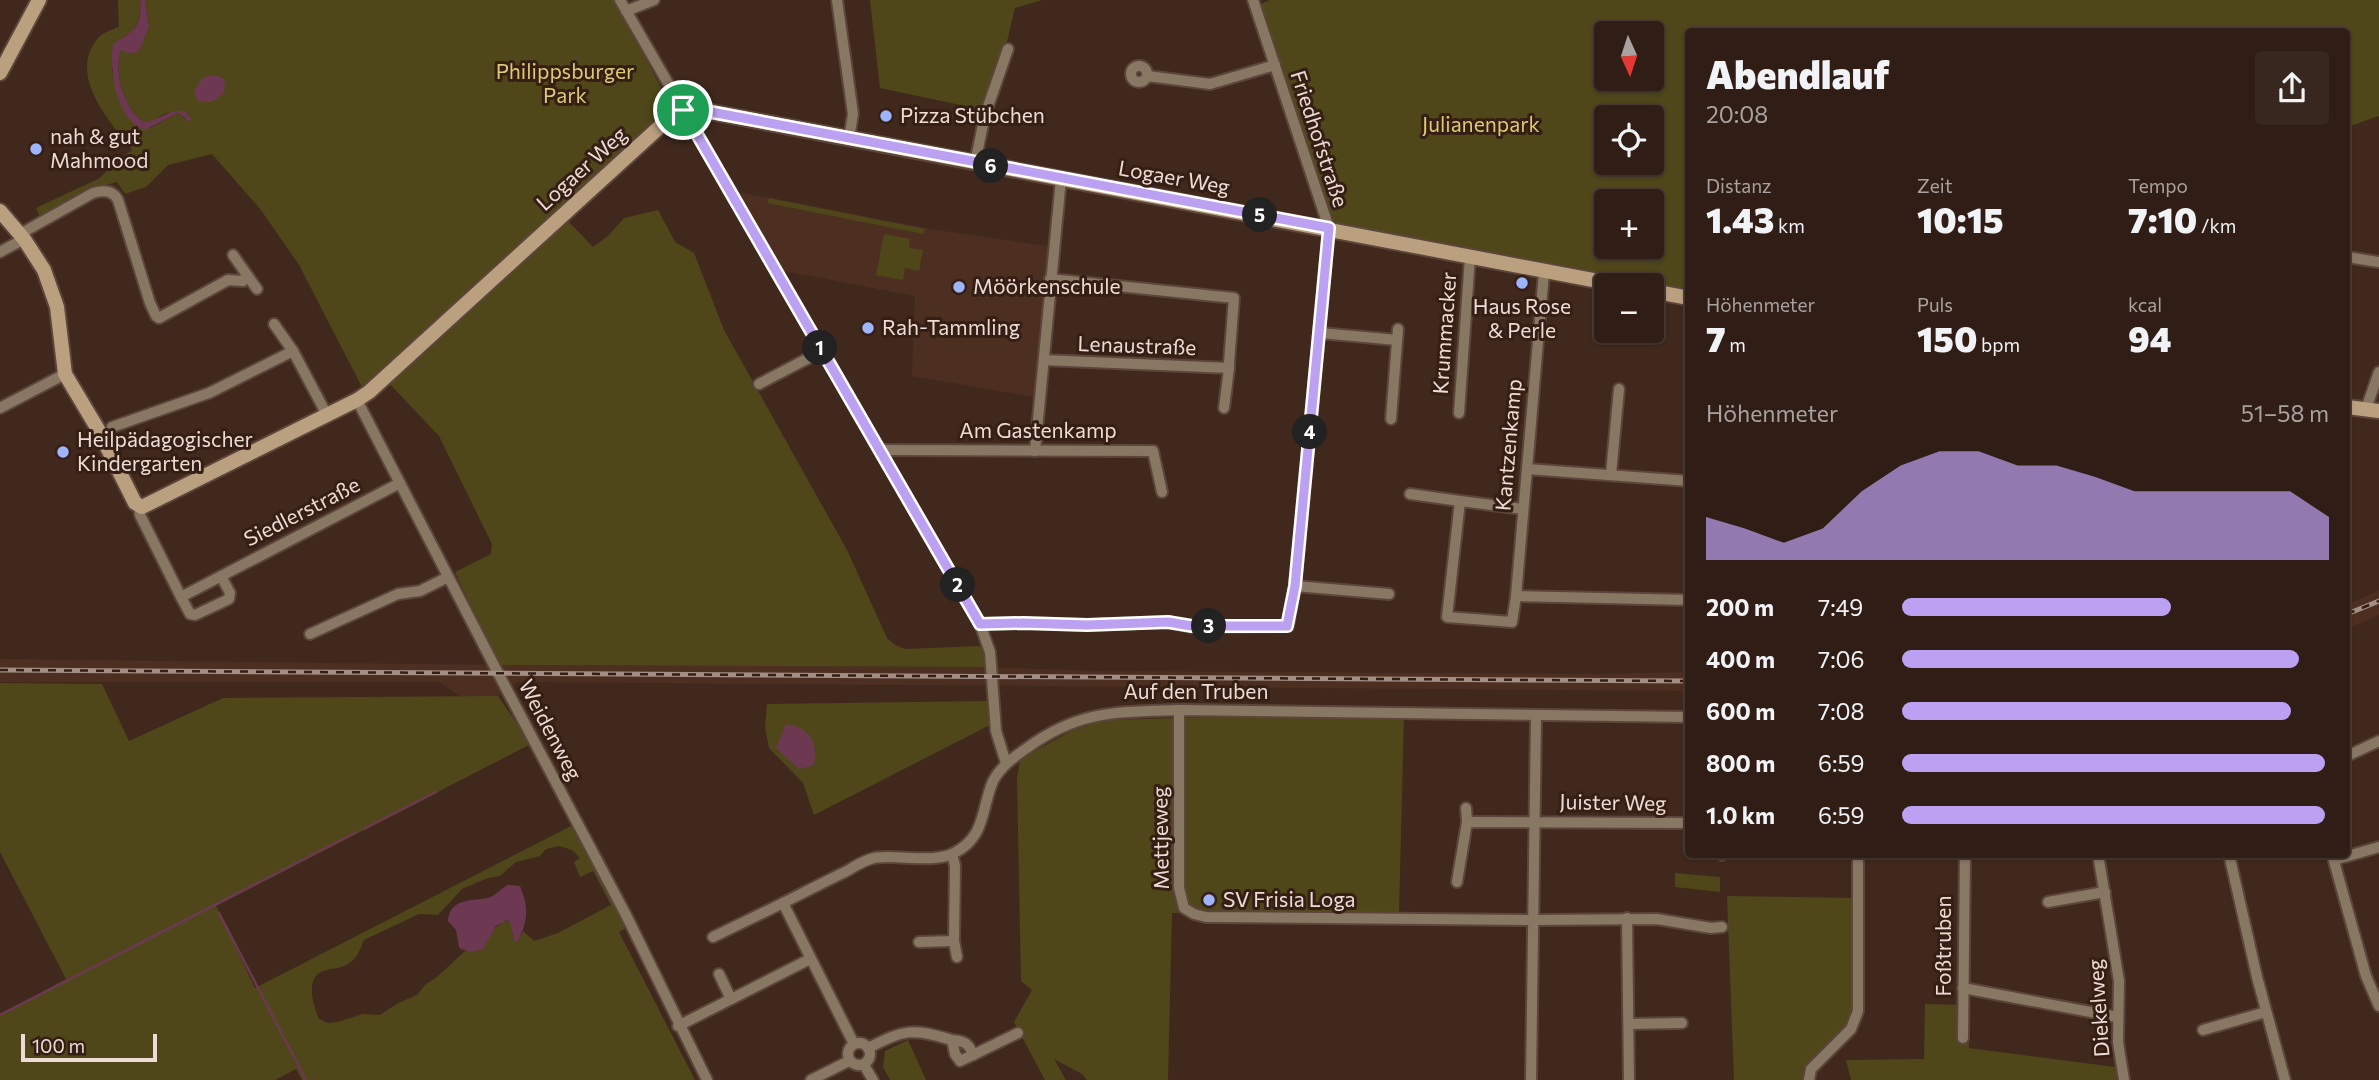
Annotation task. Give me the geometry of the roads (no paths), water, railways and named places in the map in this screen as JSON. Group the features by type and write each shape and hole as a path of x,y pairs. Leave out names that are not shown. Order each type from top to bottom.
{"street":[{"path":"0,73 39,0"},
{"path":"620,0 980,624 990,652 996,731 1006,763"},
{"path":"626,11 654,0"},
{"path":"837,0 853,114 849,139"},
{"name":"Friedhofstraße","path":"980,624 1087,625 1168,622 1192,626 1287,626 1295,586 1329,228 1256,1"},
{"path":"975,163 985,115 1008,49"},
{"path":"1147,76 1210,84 1275,65"},
{"name":"Logaer Weg","path":"139,506 146,506 357,400 379,384 665,122 683,110 711,112 1594,281"},
{"path":"1035,451 1061,179"},
{"path":"0,252 93,193 103,190 112,192 118,200 137,266 159,318 166,317 228,280 243,281 247,275"},
{"path":"0,211 44,270 57,307 65,374 99,430 135,503 139,506 140,515 190,614 195,615 229,598 230,593 221,576"},
{"path":"233,255 257,289"},
{"name":"Krummacker","path":"1458,413 1470,257"},
{"path":"2350,257 2379,262"},
{"path":"228,280 232,267 239,266"},
{"name":"Kantzenkamp","path":"1460,501 1447,617 1512,622 1544,272"},
{"path":"1050,279 1234,298 1224,408"},
{"path":"1664,293 1685,297"},
{"path":"274,324 293,351 327,415"},
{"path":"1320,333 1398,334 1391,419"},
{"path":"112,427 200,397 293,351"},
{"path":"759,384 822,351"},
{"name":"Lenaustraße","path":"1044,360 1228,369"},
{"path":"2350,407 2373,410 2379,372"},
{"path":"0,408 65,374"},
{"path":"1611,474 1619,389"},
{"name":"Weidenweg","path":"357,400 626,915 678,1026 707,1080"},
{"name":"Am Gastenkamp","path":"880,450 1153,451 1162,492"},
{"path":"1527,469 1685,481"},
{"name":"Siedlerstraße","path":"181,597 400,483"},
{"path":"1410,494 1523,509"},
{"path":"310,634 398,594 420,591 448,577"},
{"path":"1295,586 1389,594"},
{"path":"1516,596 1685,600"},
{"name":"Mettjeweg","path":"1180,710 1180,888 1184,908 1194,914 1206,917 1657,919 1711,928 1722,927"},
{"name":"Auf den Truben","path":"952,854 978,830 994,780 1006,763 1043,737 1080,719 1115,712 1314,710 1536,717 1685,717"},
{"path":"1531,1080 1536,717"},
{"path":"2350,755 2379,741"},
{"path":"1457,882 1467,822 1466,808"},
{"name":"Juister Weg","path":"1467,822 1685,823"},
{"path":"2350,853 2379,847"},
{"path":"713,937 873,859 952,854 955,866 954,941 957,957"},
{"path":"1809,1080 1811,1069 1851,1029 1858,1011 1857,858"},
{"name":"Foßtruben","path":"1963,1038 1965,858"},
{"name":"Diekelweg","path":"2099,858 2119,981 2118,1042 2124,1080"},
{"path":"2230,858 2285,1080"},
{"path":"2333,858 2366,976 2379,1006"},
{"path":"2048,902 2105,892"},
{"path":"783,903 854,1044"},
{"path":"1627,919 1629,1080"},
{"path":"919,942 954,941"},
{"path":"678,1026 810,959"},
{"path":"719,974 732,999"},
{"path":"1963,988 2117,1017"},
{"path":"2203,1030 2266,1012"},
{"path":"1629,1024 1682,1023"},
{"path":"868,1048 906,1031 952,1040 955,1054 960,1061 1018,1033"},
{"path":"849,1061 848,1052 854,1044 861,1043 868,1048 870,1057 864,1065"},
{"path":"849,1061 864,1065"},
{"path":"811,1080 849,1061"},
{"path":"864,1065 873,1080"}],"waterway":[{"path":"364,829 436,792"},
{"path":"0,1015 357,832"},
{"path":"219,913 306,1080"}],"railway":[{"path":"2350,613 2379,601"},
{"path":"0,670 1685,681"}],"place":[{"name":"Pizza Stübchen","path":"886,116"},
{"name":"nah & gut Mahmood","path":"36,149"},
{"name":"Haus Rose & Perle","path":"1522,283"},
{"name":"Möörkenschule","path":"959,287"},
{"name":"Rah-Tammling","path":"868,328"},
{"name":"Heilpädagogischer Kindergarten","path":"63,452"},
{"name":"SV Frisia Loga","path":"1209,900"}],"park label":[{"name":"Philippsburger Park","path":"565,84"},
{"name":"Julianenpark","path":"1481,125"}]}
